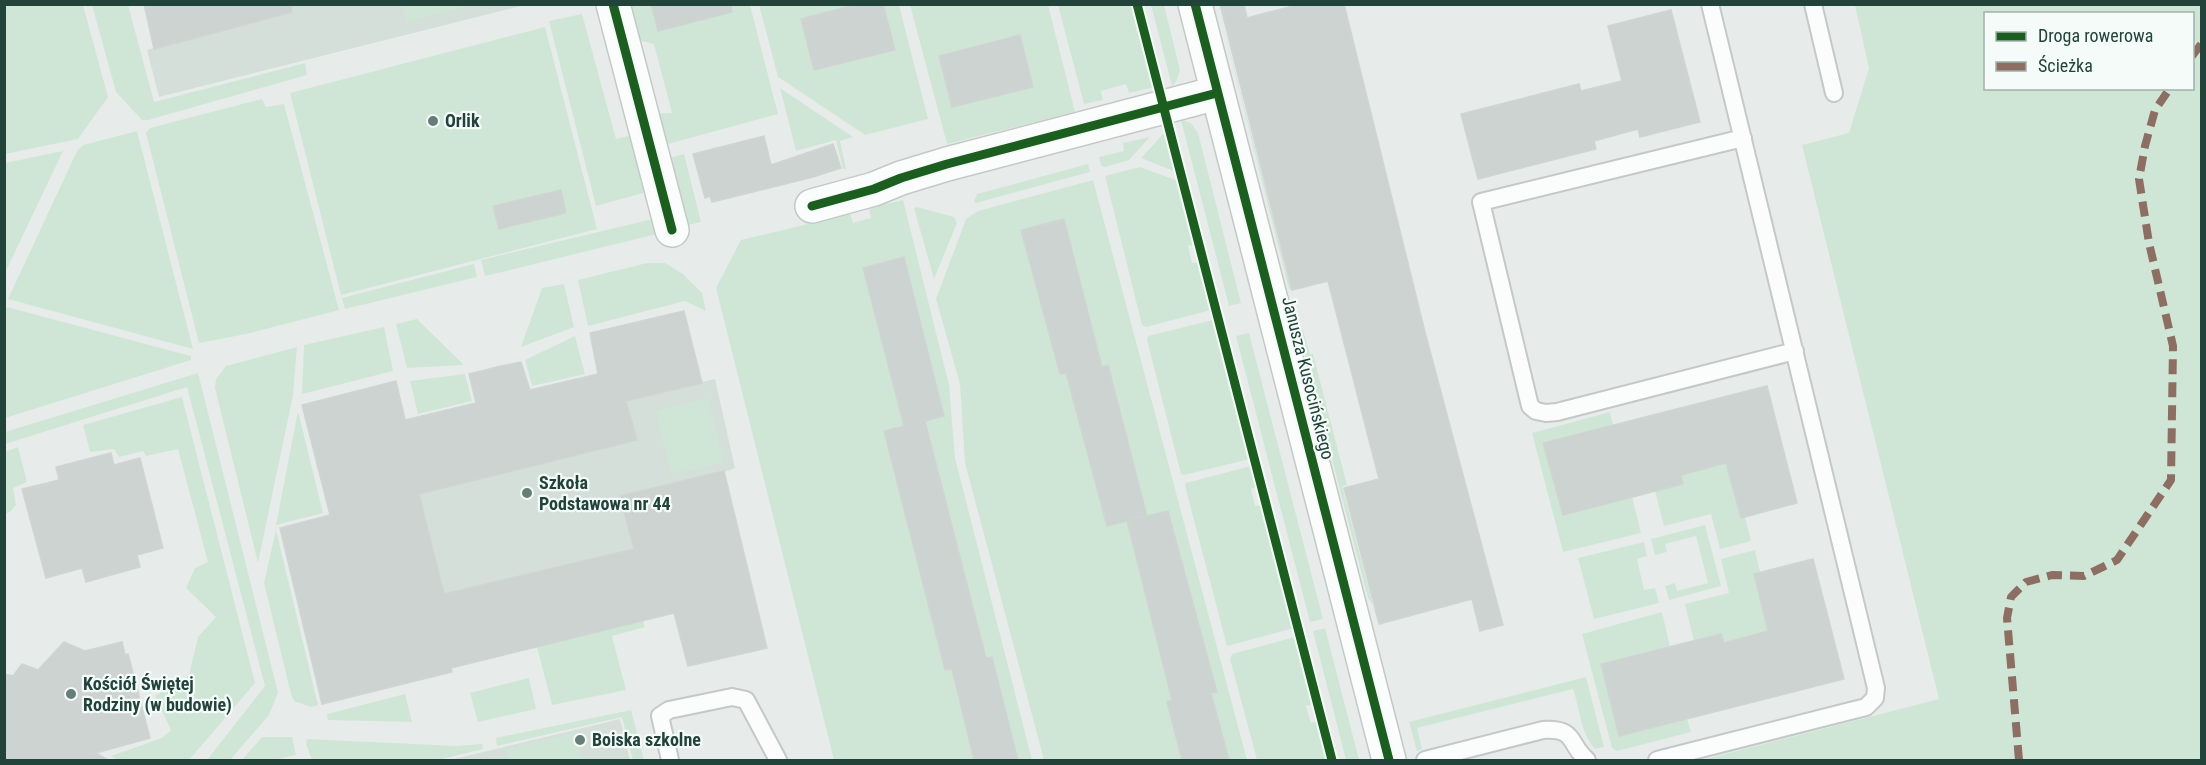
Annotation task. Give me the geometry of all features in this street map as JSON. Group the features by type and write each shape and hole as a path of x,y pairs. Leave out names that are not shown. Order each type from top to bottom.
{"street":[{"path":"613,4 672,230"},
{"name":"Janusza Kusocińskiego","path":"1195,4 1389,760"},
{"path":"812,206 874,189 947,164 1217,93"}],"lane":[{"path":"1657,760 1866,707 1875,698 1876,688 1710,4"},
{"path":"1813,4 1834,93"},
{"path":"1743,138 1481,202 1520,369 1530,405 1536,411 1546,413 1795,351"},
{"path":"670,760 660,716 669,710 732,697 746,700 778,760"},
{"path":"1425,760 1543,730 1558,729 1570,737 1581,756 1587,760"}],"shaded area":[{"path":"144,5 525,5 159,97 147,50 154,48"},
{"name":"Szkoła Podstawowa nr 44","path":"684,311 702,382 715,379 735,468 724,472 767,648 688,666 674,613 456,666 451,668 452,672 322,704 280,528 330,515 302,405 396,381 406,420 476,403 501,366 521,362 530,390 598,374 590,333"},
{"name":"Boiska szkolne","path":"620,719 630,760 450,760"}],"green space":[{"path":"4,5 83,5 108,97 78,139 5,154"},
{"path":"92,5 128,5 154,102 305,63 307,75 142,120 116,92"},
{"path":"403,5 465,5 465,7 407,21"},
{"path":"621,5 750,5 778,114 668,144 657,141 650,114 672,113 654,44 630,38"},
{"path":"759,5 899,5 928,119 865,135 778,77"},
{"path":"910,5 1048,5 1075,112 947,144"},
{"path":"1058,5 1133,5 1154,87 1129,93 1126,84 1101,91 1103,100 1084,104"},
{"path":"1151,5 1164,5 1180,70 1172,86"},
{"path":"1218,5 1292,291 1289,289"},
{"path":"1855,5 2201,5 2201,760 1702,760 1939,699 1802,145 1849,133 1869,68"},
{"path":"582,14 616,139 636,134 649,182 643,193 596,206 549,21"},
{"name":"Orlik","path":"545,27 597,229 341,295 290,93"},
{"path":"780,88 853,137 840,141 846,169 843,169 836,140 796,151"},
{"path":"262,99 266,107 284,104 339,310 246,334 199,343 146,133 150,128"},
{"path":"1181,120 1191,123 1198,133 1241,303 1229,306"},
{"path":"137,131 193,349 8,299 77,151 83,145"},
{"path":"1165,132 1176,172 1141,158"},
{"path":"1150,137 1129,160 1105,167 1101,166 1099,157 1124,151 1123,143"},
{"path":"63,151 5,273 5,163"},
{"path":"684,154 701,222 679,227 662,160"},
{"path":"1088,164 1090,172 976,203 974,201 977,194"},
{"path":"1140,167 1178,181 1195,244 1188,246 1192,263 1199,262 1211,310 1146,327 1142,325 1105,176"},
{"path":"1093,180 1247,760 1044,760 965,463 960,384 936,299 966,219 978,211"},
{"path":"903,200 949,385 955,458 1032,760 834,760 716,288 741,240 850,214 853,223 871,218 869,208"},
{"path":"914,208 954,217 957,223 934,279"},
{"path":"657,218 661,233 485,276 481,260"},
{"path":"647,263 665,263 683,274 702,293 706,311 685,301 588,326 578,280"},
{"path":"474,264 477,277 345,309 342,298"},
{"path":"564,284 574,327 521,347 542,288"},
{"path":"7,307 191,356 191,360 5,418 4,312"},
{"path":"417,319 464,365 407,368 396,324"},
{"path":"1213,320 1250,459 1184,475 1181,474 1147,340 1148,336"},
{"path":"384,327 393,371 302,394 304,345"},
{"path":"1302,327 1310,354 1313,354 1347,485 1342,486 1373,605 1368,598 1299,331"},
{"path":"1249,333 1323,619 1310,622 1236,336"},
{"path":"575,336 585,374 532,386 525,360"},
{"path":"297,347 293,395 258,563 215,388 216,379 226,366"},
{"path":"198,373 278,693 269,715 230,760 207,760 265,686 187,387 5,444 5,432"},
{"path":"465,374 472,401 418,414 410,381"},
{"path":"182,397 255,683 189,760 117,760 111,756 162,738 171,730 155,696 189,675 198,637 216,617 186,588 195,568 208,562 178,449 146,456 143,451 119,457 114,449 90,452 83,425"},
{"path":"708,398 723,462 671,474 656,411"},
{"path":"298,411 323,513 276,525"},
{"path":"1610,412 1613,425 1543,443 1632,497 1641,533 1563,552 1532,433"},
{"path":"18,447 27,482 13,488 16,505 5,514 5,452"},
{"path":"1732,462 1732,486 1741,517 1745,517 1751,541 1720,549 1711,514 1664,526 1655,491 1683,484 1681,475"},
{"path":"1251,466 1257,487 1251,489 1255,506 1262,505 1294,628 1227,646 1185,486 1186,483"},
{"path":"1705,525 1721,586 1669,600 1665,586 1675,583 1677,591 1708,583 1696,536 1665,544 1667,552 1655,555 1651,539"},
{"path":"276,530 318,705 311,707 294,701 291,694 264,583"},
{"path":"1644,542 1647,556 1637,559 1644,590 1655,588 1659,603 1594,619 1578,558"},
{"path":"1755,550 1760,572 1754,575 1762,608 1775,630 1723,643 1721,634 1694,641 1685,604 1729,593 1721,559"},
{"path":"1662,612 1670,647 1601,665 1619,736 1687,719 1691,732 1617,751 1612,748 1582,634"},
{"path":"643,621 645,627 612,636 626,690 552,705 537,647"},
{"path":"1325,628 1359,760 1346,760 1313,631"},
{"path":"1295,637 1313,704 1306,706 1311,723 1317,721 1328,760 1257,760 1230,659 1232,654"},
{"path":"1586,677 1604,747 1595,749 1586,735 1573,689 1417,728 1422,749 1417,751 1409,722"},
{"path":"529,678 536,709 478,722 470,693"},
{"path":"405,694 412,722 328,720 327,714"},
{"path":"631,710 644,760 633,760 622,717 497,746 496,738"},
{"path":"575,733 582,760 508,760 506,749"},
{"path":"262,737 292,737 296,755 274,760 242,760"},
{"path":"307,739 457,746 482,744 483,749 438,760 312,760 306,744"}],"building":[{"path":"144,4 291,4 292,12 154,49"},
{"path":"651,4 731,4 732,12 658,31"},
{"path":"858,4 883,4 895,50 814,70 801,19"},
{"path":"1220,4 1244,4 1247,18 1300,4 1344,4 1425,332 1503,625 1480,631 1472,599 1379,624 1344,488 1379,479 1328,281 1292,290"},
{"path":"1671,10 1700,122 1640,137 1638,129 1594,141 1596,149 1478,179 1461,114 1579,84 1581,91 1622,81 1608,26"},
{"path":"1020,35 1033,87 952,107 939,56"},
{"path":"764,136 771,165 833,144 841,168 712,202 710,196 705,198 693,154"},
{"path":"561,190 566,213 499,229 493,206"},
{"path":"1064,219 1102,367 1108,365 1147,516 1107,526 1066,373 1060,374 1021,230"},
{"path":"904,257 944,416 925,421 986,658 992,657 1018,760 974,760 952,669 945,670 884,431 904,426 863,268"},
{"name":"Szkoła Podstawowa nr 44","path":"684,311 702,383 626,401 637,440 419,494 444,594 634,549 620,496 724,471 767,648 688,666 674,613 451,668 452,672 322,704 280,528 330,515 302,405 396,381 405,420 476,403 469,374 501,366 521,362 530,390 598,374 590,333"},
{"path":"1767,386 1797,503 1741,518 1726,463 1681,475 1683,484 1563,515 1543,443"},
{"path":"111,453 114,465 140,458 163,548 137,555 140,567 86,582 82,568 46,578 22,489 59,480 56,467"},
{"path":"1168,511 1217,692 1211,693 1229,760 1182,760 1167,702 1172,700 1127,521"},
{"path":"1813,559 1844,679 1619,736 1601,664 1721,634 1724,643 1768,631 1754,574"},
{"name":"Kościół Świętej Rodziny (w budowie)","path":"64,642 85,651 122,642 125,655 128,654 150,738 96,753 108,760 4,760 4,674 13,676 22,664 38,670"}],"marked path":[{"path":"2194,53 2202,43"},
{"path":"2019,760 2007,618 2011,597 2026,582 2052,575 2084,576 2117,560 2171,480 2173,346 2149,243 2139,179 2155,110 2169,90"}],"cycle path":[{"path":"613,4 672,230"},
{"path":"1137,4 1332,760"},
{"path":"1195,4 1389,760"},
{"path":"812,206 874,189 947,164 1217,93"}],"place":[{"name":"Orlik","path":"433,121"},
{"name":"Szkoła Podstawowa nr 44","path":"527,493"},
{"name":"Kościół Świętej Rodziny (w budowie)","path":"71,694"},
{"name":"Boiska szkolne","path":"580,740"}]}
